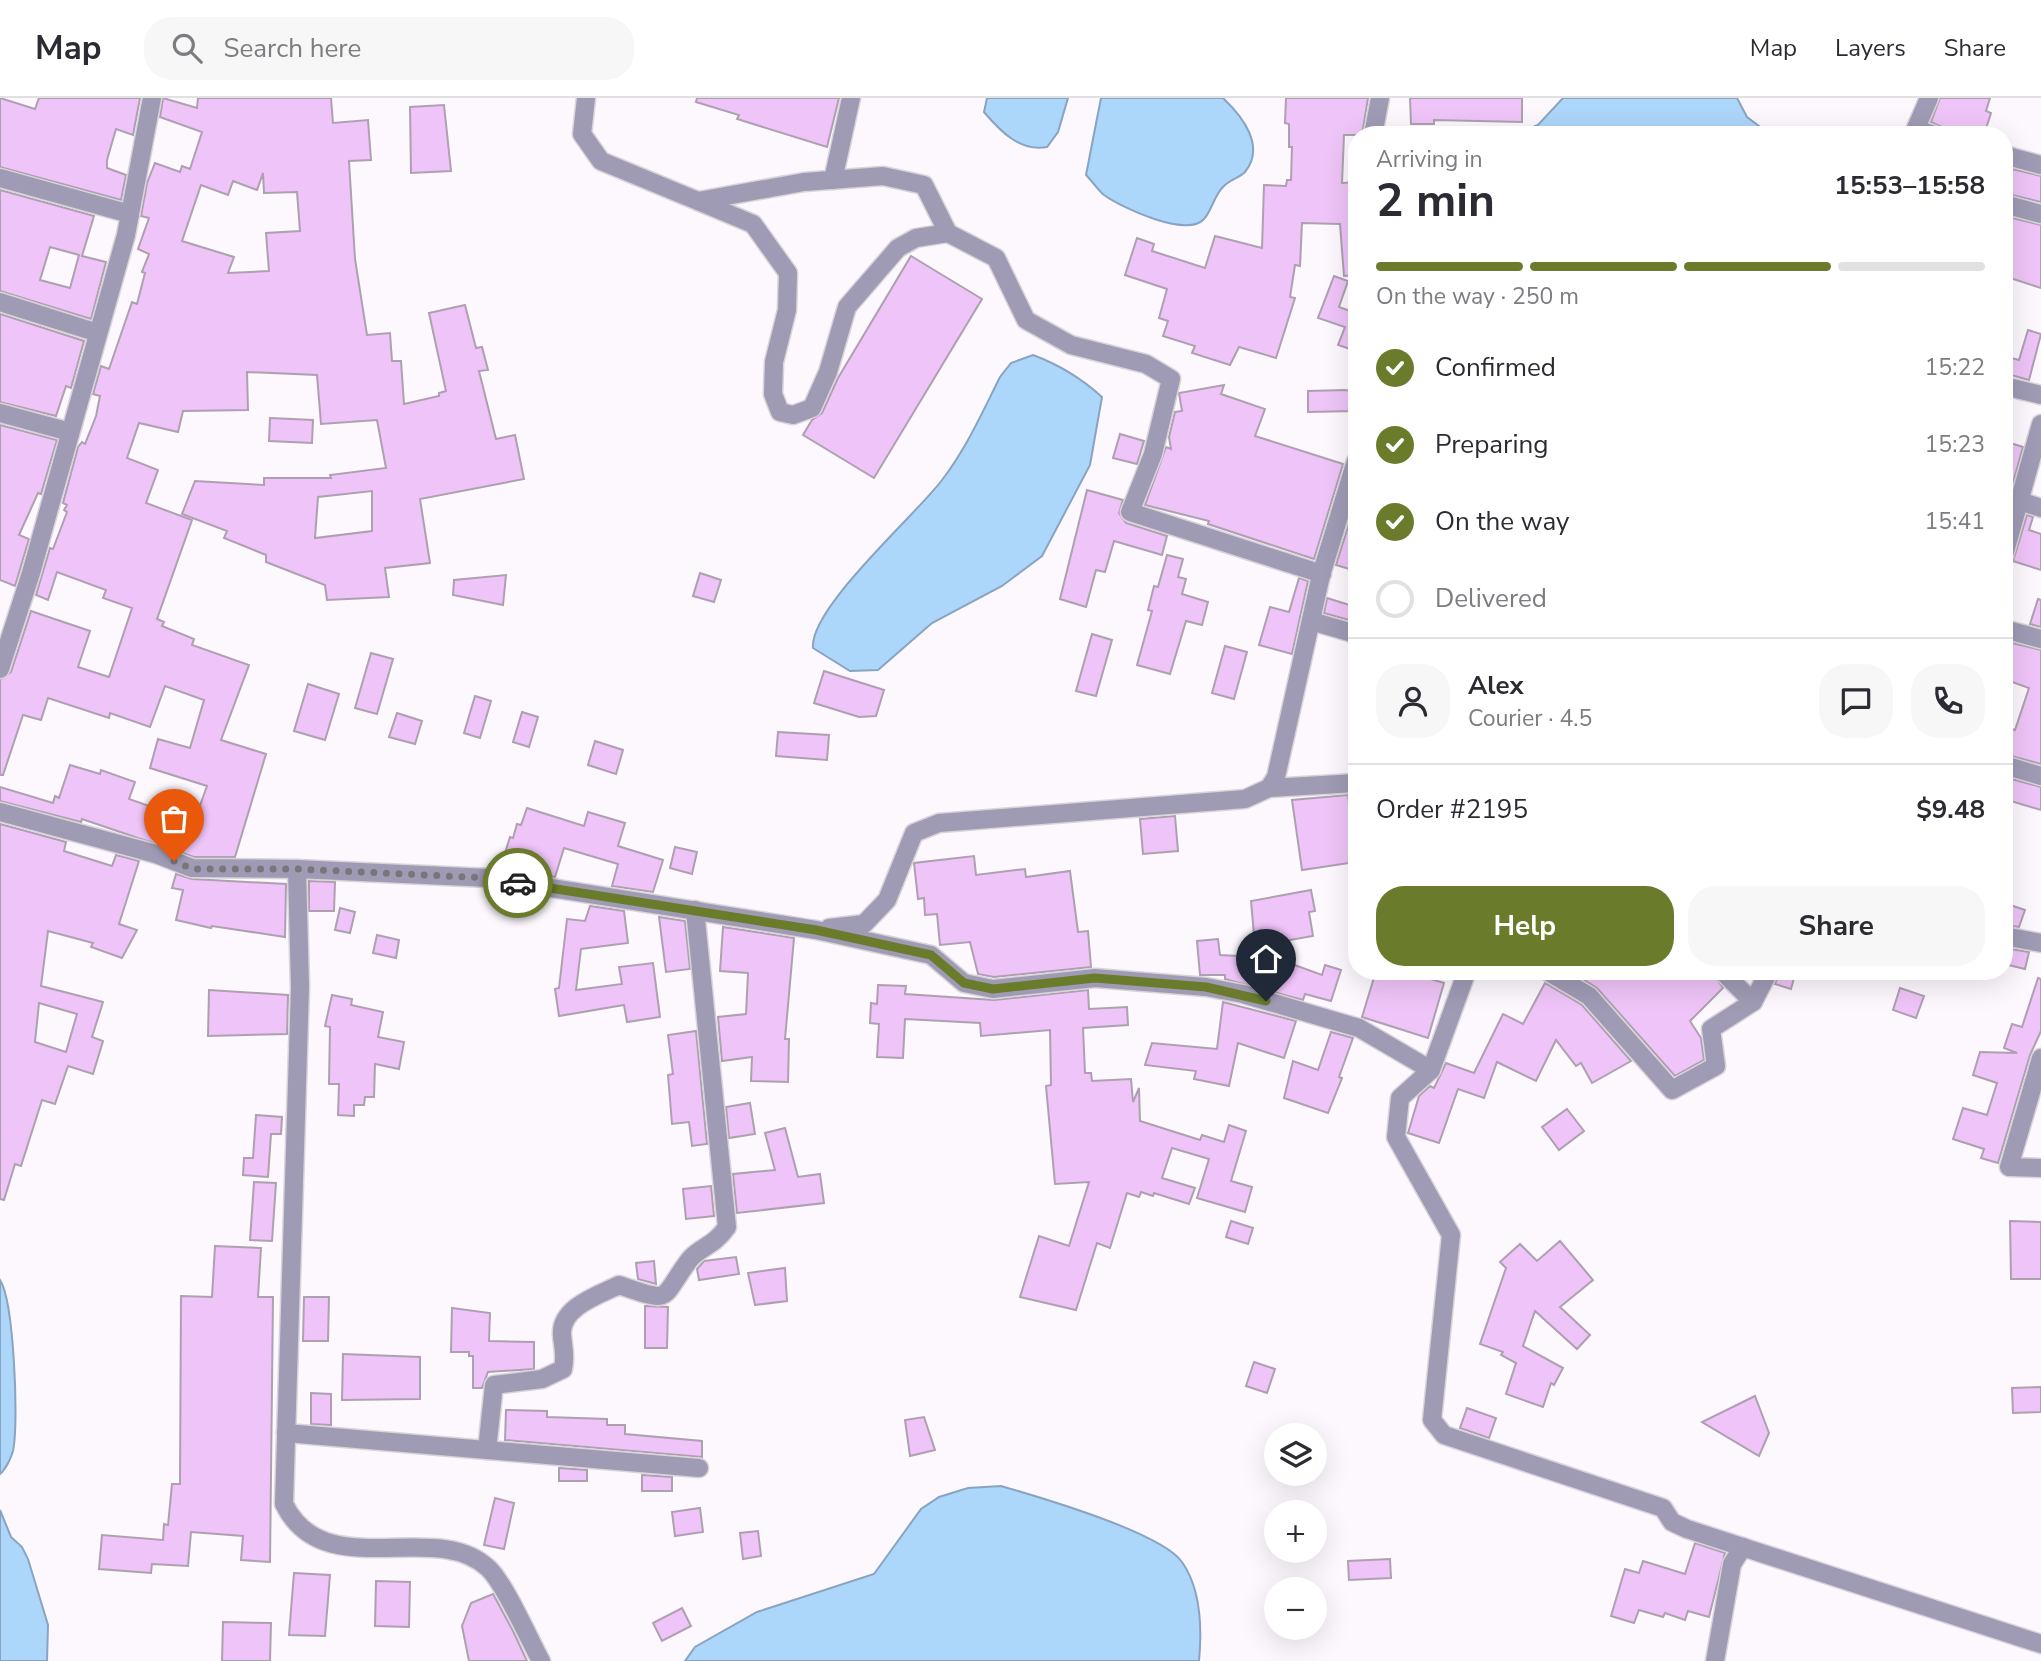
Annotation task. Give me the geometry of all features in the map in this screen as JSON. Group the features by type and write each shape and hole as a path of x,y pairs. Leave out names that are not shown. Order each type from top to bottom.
{"street":[{"path":"0,669 70,432 130,214 152,98"},
{"path":"586,98 582,134 601,161 753,224 788,273 787,310 774,362 773,394 780,412 793,415 812,408 828,372 847,307 876,271 898,248 916,238 948,233"},
{"path":"833,180 851,98"},
{"path":"1375,126 1380,98"},
{"path":"1917,126 1929,98"},
{"path":"2013,158 2041,166"},
{"path":"698,201 833,180 883,176 924,185 948,233 996,258 1026,320 1071,345 1146,364 1171,380 1153,454 1130,512 1322,574"},
{"path":"0,178 130,214"},
{"path":"2013,206 2041,214"},
{"path":"0,302 98,333"},
{"path":"2013,388 2041,396"},
{"path":"0,413 70,432"},
{"path":"2013,495 2041,424"},
{"path":"1269,788 1276,776 1322,574 1348,488"},
{"path":"2013,498 2041,508"},
{"path":"1311,621 1348,632"},
{"path":"2013,631 2041,639"},
{"path":"2013,768 2041,776"},
{"path":"816,930 864,924 887,900 914,833 939,823 1245,799 1269,788 1348,783"},
{"path":"0,812 156,854 192,869 297,869 489,878 816,930 931,955 964,983 993,989 1095,978 1206,987 1243,994 1359,1028 1431,1070"},
{"path":"297,869 300,988 284,1504 293,1522 305,1532 328,1542 352,1547 463,1553 488,1568 541,1661"},
{"path":"487,1450 494,1385 542,1379 563,1368 566,1352 562,1332 572,1310 619,1285 655,1297 670,1292 692,1257 716,1242 727,1227 695,910"},
{"path":"2013,938 2041,943"},
{"path":"1464,980 1431,1070 1400,1098 1396,1137 1451,1235 1432,1420 1444,1435 1663,1508 1672,1522 1679,1526 2041,1644"},
{"path":"1562,980 1589,996 1672,1090 1716,1066 1711,1028 1753,1002 1764,980"},
{"path":"1731,980 1753,1002"},
{"path":"2041,1058 2009,1167 2041,1167"},
{"path":"286,1433 699,1468"},
{"path":"1715,1661 1732,1564 1743,1547"}],"water":[{"path":"987,98 1068,98 1058,132 1047,147 1037,148 1019,143 997,126 984,112"},
{"path":"1101,98 1223,98 1244,122 1249,132 1253,152 1251,162 1245,172 1223,187 1207,215 1196,224 1170,223 1139,213 1104,195 1086,175"},
{"path":"1563,98 1737,98 1747,117 1759,126 1536,126"},
{"path":"1033,355 1070,373 1102,397 1090,465 1042,556 1002,586 932,623 878,670 850,671 813,648 816,631 845,586 951,468 974,430 1000,377 1011,363"},
{"path":"0,1280 5,1292 12,1336 15,1437 13,1451 0,1474"},
{"path":"1001,1486 1098,1517 1150,1539 1170,1551 1182,1562 1197,1597 1200,1623 1199,1661 685,1661 695,1647 757,1612 874,1574 921,1509 939,1497 968,1488"},
{"path":"0,1510 11,1537 22,1547 28,1559 48,1625 47,1661 0,1661"}],"building":[{"path":"0,98 35,109 39,98 140,98 133,135 116,129 107,160 107,168 126,175 121,200 0,167"},
{"path":"163,98 197,108 198,98 331,98 333,123 368,120 371,160 349,161 355,259 367,335 390,333 392,361 401,361 404,404 439,396 439,393 446,391 429,313 465,305 476,348 482,347 488,370 479,371 496,439 515,435 524,479 420,499 430,563 385,568 389,597 327,600 325,585 266,562 266,555 224,538 227,531 182,514 195,481 264,485 264,478 331,478 330,475 386,468 377,420 321,424 317,375 247,372 248,410 183,411 178,432 139,423 127,458 158,470 146,503 192,520 157,619 164,622 162,626 194,639 192,645 249,665 221,740 266,754 235,857 194,857 82,819 81,822 0,801 0,787 53,803 55,796 59,798 70,765 100,774 101,770 135,782 129,799 194,822 207,786 150,768 158,739 190,748 204,700 165,686 150,727 110,713 109,718 48,698 41,720 23,715 3,775 0,775 0,680 11,672 31,611 90,631 78,667 109,677 132,608 103,598 106,590 57,572 48,600 36,595 50,548 53,549 67,512 64,510 67,505 63,503 78,447 82,442 85,444 96,416 100,396 93,394 101,366 109,369 132,302 137,304 145,273 142,272 149,254 138,249 149,218 141,216 147,183 155,163 180,172 182,166 190,169 202,132 160,117","holes":["263,173 264,193 297,192 300,231 266,233 269,271 228,273 234,257 182,241 201,185 228,195 233,181 257,190","372,491 372,531 315,538 318,497"]},
{"path":"697,98 839,98 827,147 737,119 739,115 696,102"},
{"path":"1286,98 1368,98 1363,126 1348,126 1348,135 1344,135 1342,183 1348,183 1348,276 1344,276 1340,224 1302,223 1300,266 1295,265 1290,297 1295,298 1276,358 1239,347 1230,365 1192,353 1195,346 1163,336 1168,321 1159,318 1167,289 1125,275 1137,238 1154,244 1152,251 1205,268 1215,236 1262,248 1264,185 1286,186 1287,180 1291,180 1292,147 1289,147 1289,124 1285,123"},
{"path":"1410,98 1522,98 1522,122 1434,120 1434,124 1411,124"},
{"path":"1940,98 1990,98 1986,111 1991,113 1987,126 1940,126 1931,122"},
{"path":"444,105 451,171 411,173 410,107"},
{"path":"2013,169 2041,176 2041,202 2013,195"},
{"path":"0,190 94,216 82,256 106,262 91,319 0,291","holes":["50,247 79,255 70,288 40,280"]},
{"path":"2013,218 2041,225 2041,288 2013,279"},
{"path":"911,256 982,299 874,478 803,435 812,420 822,413 838,378"},
{"path":"1334,276 1348,281 1339,307 1348,310 1348,348 1338,345 1345,327 1318,318"},
{"path":"0,314 84,341 71,388 66,386 56,416 0,402"},
{"path":"2028,330 2041,334 2029,380 2013,376 2013,358 2019,360"},
{"path":"1224,385 1221,394 1265,409 1255,436 1343,464 1314,559 1208,524 1209,521 1145,505 1166,447 1171,449 1169,437 1175,412 1182,411 1179,393"},
{"path":"1308,391 1348,391 1348,411 1308,412"},
{"path":"270,418 313,420 312,443 269,441"},
{"path":"0,425 57,440 41,494 38,493 19,535 29,539 15,586 0,580"},
{"path":"1120,434 1144,441 1137,464 1113,458"},
{"path":"2013,444 2023,447 2013,482"},
{"path":"1087,490 1123,500 1119,513 1126,523 1167,536 1162,555 1114,541 1105,572 1096,570 1086,607 1060,599"},
{"path":"2027,515 2033,517 2029,530 2041,534 2041,570 2013,561"},
{"path":"1348,527 1348,569 1336,565"},
{"path":"1167,555 1183,559 1178,577 1186,579 1182,594 1208,602 1202,625 1186,621 1170,674 1137,665 1152,611 1148,610 1154,586 1158,587"},
{"path":"700,573 721,580 714,602 693,596"},
{"path":"506,575 503,605 453,595 454,580"},
{"path":"1299,578 1308,581 1292,654 1259,645 1270,607 1289,612"},
{"path":"1327,598 1348,605 1348,620 1324,613"},
{"path":"2038,599 2041,600 2041,627 2030,624"},
{"path":"1092,634 1112,640 1096,696 1076,691"},
{"path":"2013,643 2041,650 2041,764 2013,756 2013,729 2029,688 2013,682"},
{"path":"1225,646 1247,652 1234,699 1212,693"},
{"path":"371,653 393,659 377,714 355,708"},
{"path":"824,671 884,690 876,716 859,717 814,703"},
{"path":"308,684 339,694 325,740 294,731"},
{"path":"475,696 491,701 480,738 464,733"},
{"path":"522,712 538,717 529,747 513,742"},
{"path":"397,713 422,721 415,744 389,737"},
{"path":"778,732 829,735 827,760 776,756"},
{"path":"595,741 623,750 616,774 588,765"},
{"path":"2013,779 2041,787 2041,810 2013,802"},
{"path":"1348,795 1348,863 1302,870 1292,800"},
{"path":"527,808 584,826 588,812 625,823 618,846 663,860 653,892 612,886 618,864 564,848 555,877 501,866 510,837 513,838 517,824 521,825"},
{"path":"1175,816 1178,851 1143,854 1140,819"},
{"path":"0,824 66,842 64,851 112,866 116,855 139,861 119,924 137,930 122,958 91,947 93,943 48,931 41,986 103,1002 92,1037 103,1041 93,1074 68,1066 55,1104 42,1100 21,1166 15,1164 4,1200 0,1199","holes":["39,1003 77,1014 66,1052 35,1042"]},
{"path":"675,847 697,852 692,874 670,868"},
{"path":"974,856 976,875 1025,869 1026,877 1070,871 1078,932 1088,931 1091,967 994,977 978,974 970,942 940,945 937,914 925,915 924,898 918,899 914,863"},
{"path":"176,874 192,879 286,884 285,937 212,926 211,928 176,920 183,890 172,888"},
{"path":"309,881 335,882 334,911 309,911"},
{"path":"1311,890 1315,911 1309,912 1313,936 1255,946 1251,901"},
{"path":"590,906 624,911 628,943 581,949 576,990 622,984 619,967 653,963 660,1017 627,1022 624,1005 559,1016 555,989 559,988 567,919 585,921"},
{"path":"2013,906 2025,910 2019,927 2013,926"},
{"path":"340,908 355,912 350,933 335,930"},
{"path":"659,917 685,921 690,969 666,972"},
{"path":"723,927 794,938 785,1039 789,1039 788,1082 751,1081 752,1057 722,1061 718,1017 746,1014 748,973 720,971"},
{"path":"377,935 399,940 396,958 373,953"},
{"path":"1218,939 1220,955 1257,957 1256,951 1322,975 1325,965 1341,970 1331,1001 1305,994 1303,1000 1225,979 1225,975 1200,975 1197,941"},
{"path":"2013,949 2029,952 2025,969 2013,966"},
{"path":"2038,978 2041,979 2041,1031 2030,1055 1998,1163 1981,1158 1984,1149 1953,1139 1963,1108 1987,1115 1997,1083 1973,1075 1980,1052 2017,1053 2004,1048 2012,1024 2022,1027"},
{"path":"1373,980 1434,980 1444,983 1428,1038 1362,1017"},
{"path":"1584,980 1717,980 1723,988 1690,1021 1701,1038 1704,1060 1675,1076 1597,988"},
{"path":"1777,980 1794,980 1791,989 1775,984"},
{"path":"1545,983 1582,1005 1631,1061 1592,1083 1581,1063 1576,1066 1556,1040 1536,1081 1497,1062 1484,1098 1458,1089 1439,1143 1408,1133 1419,1096 1430,1086 1434,1088 1446,1063 1474,1073 1503,1014 1523,1024"},
{"path":"878,985 906,986 905,994 994,1000 1088,990 1089,1009 1127,1007 1128,1025 1083,1028 1085,1073 1091,1073 1092,1081 1131,1079 1133,1102 1139,1088 1140,1121 1200,1140 1202,1135 1224,1142 1229,1125 1246,1131 1231,1181 1252,1187 1245,1212 1197,1198 1209,1159 1172,1148 1162,1178 1195,1188 1189,1204 1154,1193 1153,1196 1141,1192 1139,1197 1127,1193 1110,1248 1097,1243 1076,1310 1020,1297 1039,1236 1069,1246 1089,1182 1055,1184 1046,1086 1051,1085 1050,1030 981,1036 980,1023 905,1019 903,1058 877,1057 879,1024 870,1023 871,1003 877,1004"},
{"path":"1900,988 1924,996 1916,1018 1893,1010"},
{"path":"209,990 288,995 287,1034 208,1036"},
{"path":"332,995 352,999 351,1005 383,1012 378,1037 404,1042 399,1069 375,1064 374,1097 365,1097 364,1105 354,1105 354,1116 338,1115 339,1084 329,1084 330,1027 325,1026"},
{"path":"1223,1002 1296,1021 1284,1058 1238,1043 1229,1086 1194,1079 1196,1071 1145,1065 1152,1043 1217,1049"},
{"path":"696,1031 707,1144 692,1146 689,1122 672,1124 668,1075 673,1074 668,1035"},
{"path":"1331,1032 1353,1038 1339,1077 1342,1078 1328,1113 1284,1098 1293,1061 1318,1070"},
{"path":"750,1103 755,1134 729,1138 726,1107"},
{"path":"1567,1109 1584,1131 1559,1150 1542,1127"},
{"path":"256,1115 282,1117 281,1134 271,1134 268,1177 243,1175 244,1158 253,1158"},
{"path":"785,1128 798,1177 820,1174 824,1203 737,1213 733,1174 775,1170 765,1133"},
{"path":"254,1182 276,1183 272,1241 250,1240"},
{"path":"711,1186 714,1216 686,1219 683,1189"},
{"path":"1231,1221 1253,1228 1248,1244 1226,1237"},
{"path":"2010,1221 2041,1222 2041,1279 2011,1279"},
{"path":"1560,1241 1593,1280 1560,1307 1590,1335 1577,1349 1535,1311 1523,1346 1563,1368 1554,1385 1551,1383 1543,1407 1506,1394 1516,1363 1501,1355 1503,1352 1480,1344 1506,1268 1500,1262 1520,1244 1537,1261"},
{"path":"215,1246 261,1248 258,1297 273,1297 270,1562 241,1560 243,1536 191,1532 188,1566 152,1564 151,1573 99,1569 102,1535 163,1540 164,1524 168,1525 172,1484 180,1484 181,1296 212,1297"},
{"path":"736,1257 739,1274 699,1280 697,1269 704,1261"},
{"path":"654,1261 656,1284 638,1279 636,1263"},
{"path":"785,1268 787,1301 755,1305 748,1273"},
{"path":"304,1297 329,1297 328,1341 303,1341"},
{"path":"645,1306 668,1307 667,1348 645,1348"},
{"path":"452,1308 490,1313 489,1341 534,1342 534,1369 488,1372 482,1388 473,1388 473,1356 469,1356 469,1352 451,1352"},
{"path":"343,1354 420,1357 420,1399 342,1400"},
{"path":"1254,1362 1275,1369 1267,1393 1246,1386"},
{"path":"2041,1387 2041,1412 2013,1413 2012,1388"},
{"path":"311,1393 331,1394 331,1425 311,1424"},
{"path":"1755,1396 1769,1433 1759,1456 1702,1422"},
{"path":"1467,1408 1496,1418 1489,1438 1460,1428"},
{"path":"506,1410 547,1411 547,1417 607,1419 607,1425 625,1425 625,1434 702,1441 702,1457 505,1440"},
{"path":"924,1417 935,1450 910,1456 905,1420"},
{"path":"559,1468 587,1470 587,1481 559,1481"},
{"path":"642,1475 672,1477 672,1491 642,1491"},
{"path":"495,1498 514,1503 504,1549 484,1545"},
{"path":"700,1508 703,1532 675,1536 672,1512"},
{"path":"758,1531 761,1556 743,1559 740,1533"},
{"path":"1695,1543 1725,1553 1709,1617 1688,1611 1685,1620 1665,1613 1663,1617 1639,1610 1634,1623 1611,1616 1625,1569 1639,1573 1643,1561 1685,1574"},
{"path":"1390,1559 1391,1578 1349,1580 1348,1561"},
{"path":"294,1573 330,1575 325,1636 289,1635"},
{"path":"376,1581 410,1582 409,1627 375,1626"},
{"path":"493,1594 527,1661 469,1661 462,1626 471,1603"},
{"path":"682,1608 691,1626 662,1641 653,1623"},
{"path":"223,1622 271,1623 270,1661 222,1661"}],"way so far":[{"path":"174,861 192,869 297,869 335,873 489,878 518,883"}],"route":[{"path":"518,883 816,930 931,955 964,983 993,989 1095,978 1206,987 1266,1001"}]}
